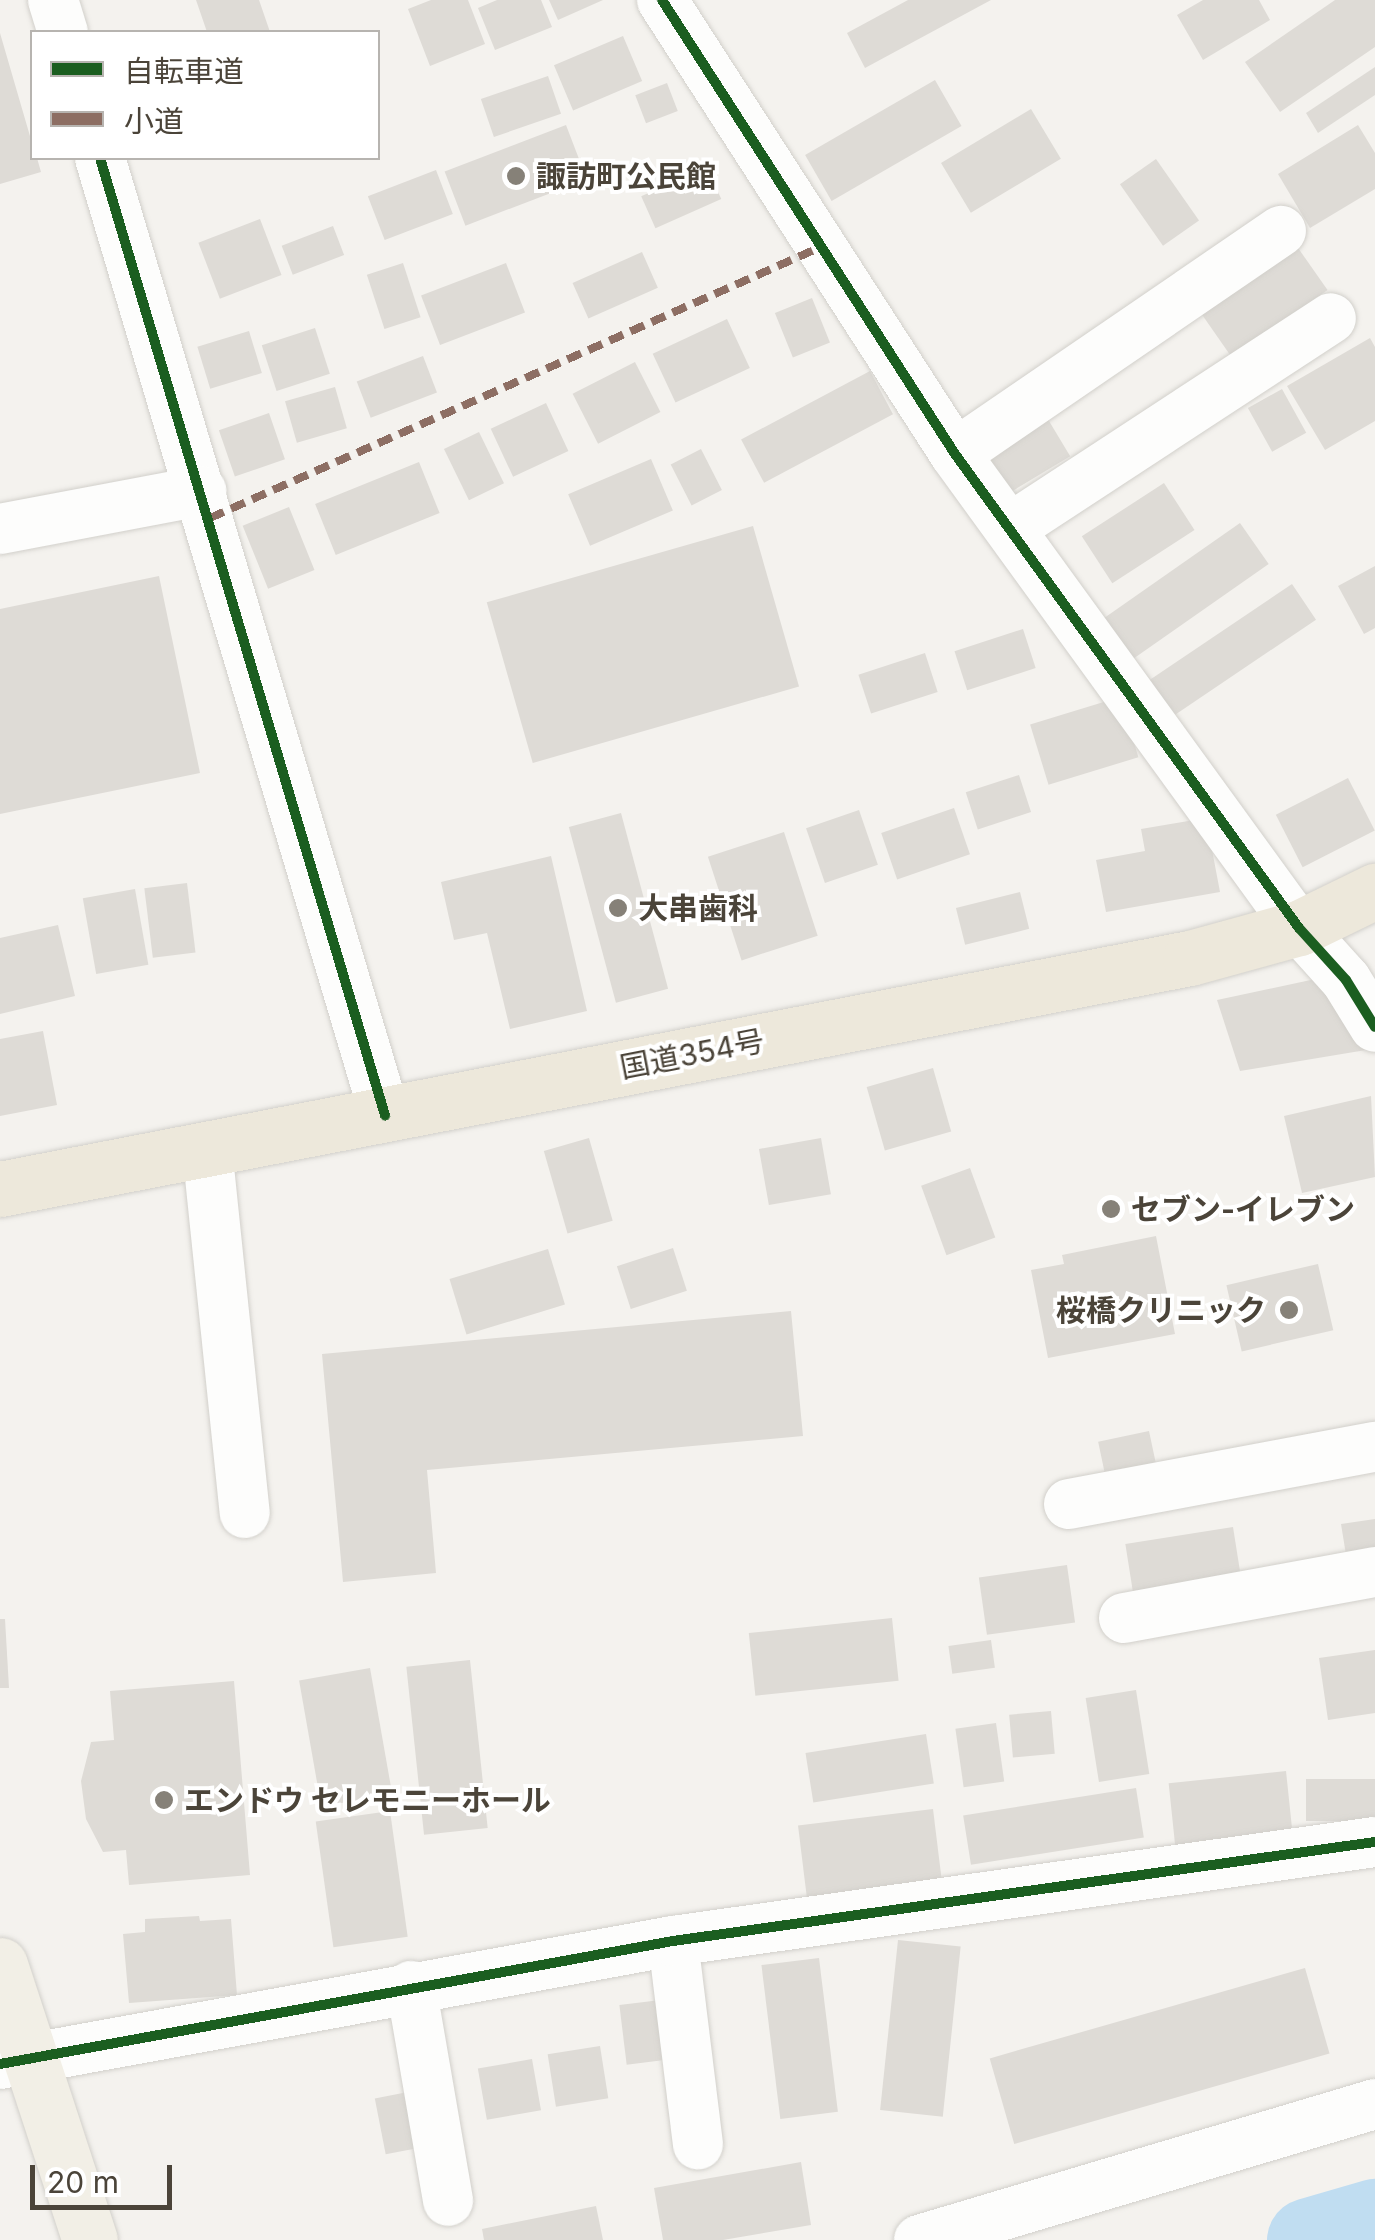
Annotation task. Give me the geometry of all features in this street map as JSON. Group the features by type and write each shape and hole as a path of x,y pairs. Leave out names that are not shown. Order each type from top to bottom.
{"highway":[{"name":"国道354号","path":"0,1189 1190,958 1299,928 1375,890"}],"main road":[{"path":"0,1965 16,2061 90,2240"}],"street":[{"path":"53,0 62,30"},
{"path":"662,0 956,454 1299,928 1346,980 1375,1027"},
{"path":"101,160 385,1115"},
{"path":"956,454 1281,231"},
{"path":"1012,527 1330,318"},
{"path":"0,529 201,492"},
{"path":"207,1148 245,1514"},
{"path":"1068,1504 1375,1446"},
{"path":"1124,1618 1375,1572"},
{"path":"16,2061 673,1941 1375,1842"},
{"path":"673,1941 698,2144"},
{"path":"411,1986 448,2201"},
{"path":"919,2240 1375,2104"}],"building":[{"path":"196,0 259,0 269,30 206,30"},
{"path":"431,0 468,0 485,44 430,66 408,9"},
{"path":"497,0 541,0 552,27 495,50 478,8"},
{"path":"549,0 603,0 558,20"},
{"path":"908,0 991,0 865,68 847,33"},
{"path":"1203,0 1259,0 1270,20 1203,60 1177,15"},
{"path":"1335,0 1375,0 1375,47 1280,112 1245,62"},
{"path":"0,33 30,136 30,160 38,160 41,172 0,184"},
{"path":"623,36 642,81 573,110 554,65"},
{"path":"1375,67 1375,95 1318,133 1306,113"},
{"path":"548,76 561,114 494,137 481,99"},
{"path":"935,80 962,126 832,201 805,155"},
{"path":"667,83 678,111 646,123 635,95"},
{"path":"1031,109 1061,159 971,213 941,163"},
{"name":"諏訪町公民館","path":"566,125 587,179 465,226 445,172"},
{"path":"1358,125 1375,153 1375,189 1310,228 1278,174"},
{"path":"1156,159 1199,220 1163,246 1120,184"},
{"path":"707,167 721,199 655,228 641,196"},
{"path":"436,170 453,214 385,240 368,196"},
{"path":"260,219 282,275 220,299 198,243"},
{"path":"333,226 344,255 293,275 282,246"},
{"path":"1296,245 1328,290 1232,357 1200,312"},
{"path":"642,252 658,288 588,319 573,283"},
{"path":"403,263 421,317 384,329 367,275"},
{"path":"506,263 525,312 440,345 421,296"},
{"path":"812,298 830,343 793,357 775,313"},
{"path":"727,319 750,368 676,403 653,354"},
{"path":"315,328 330,374 277,391 262,345"},
{"path":"249,331 262,373 210,389 197,347"},
{"path":"1370,338 1375,347 1375,421 1325,450 1287,386"},
{"path":"423,356 437,392 371,418 357,381"},
{"path":"635,362 660,412 598,444 573,394"},
{"path":"870,371 893,414 764,483 741,440"},
{"path":"335,387 347,428 297,443 285,401"},
{"path":"1282,389 1306,433 1272,452 1248,408"},
{"path":"546,403 568,451 513,477 491,429"},
{"path":"269,413 285,459 235,477 219,430"},
{"path":"1046,416 1070,456 1008,494 983,454"},
{"path":"479,432 504,483 469,500 444,449"},
{"path":"701,449 722,490 692,505 671,464"},
{"path":"651,459 673,511 590,546 568,494"},
{"path":"419,462 440,513 336,555 315,504"},
{"path":"1164,483 1194,530 1112,583 1082,536"},
{"path":"289,507 314,570 268,589 243,526"},
{"path":"1240,523 1269,564 1129,662 1100,621"},
{"path":"753,526 799,687 533,763 487,602"},
{"path":"1375,566 1375,628 1364,634 1338,586"},
{"path":"159,576 200,773 0,814 0,609"},
{"path":"1292,584 1316,620 1172,717 1148,681"},
{"path":"1023,629 1036,668 967,690 955,651"},
{"path":"925,653 938,692 871,714 858,675"},
{"path":"1120,697 1138,757 1049,785 1030,724"},
{"path":"1019,775 1031,812 978,829 966,792"},
{"path":"1348,778 1375,831 1303,867 1276,815"},
{"path":"954,808 970,854 897,879 881,833"},
{"path":"859,810 878,865 825,883 806,828"},
{"name":"大串歯科","path":"621,813 668,989 616,1003 569,827"},
{"path":"1206,818 1220,892 1106,912 1096,860 1145,851 1141,829"},
{"path":"784,832 818,936 742,960 708,857"},
{"path":"551,856 587,1011 510,1029 487,933 454,940 441,882"},
{"path":"187,883 196,952 153,958 144,888"},
{"path":"135,889 148,965 96,974 83,898"},
{"path":"1020,892 1029,929 965,945 956,908"},
{"path":"58,925 75,996 0,1014 0,938"},
{"path":"1320,978 1366,1050 1240,1071 1217,1000"},
{"path":"43,1031 57,1105 0,1116 0,1039"},
{"path":"933,1068 951,1131 885,1150 867,1087"},
{"path":"1371,1096 1375,1177 1302,1193 1284,1116"},
{"path":"589,1138 613,1221 568,1234 544,1151"},
{"path":"821,1138 831,1194 769,1205 759,1149"},
{"path":"970,1168 995,1238 946,1255 921,1186"},
{"path":"1156,1236 1175,1334 1048,1358 1031,1270 1064,1264 1062,1255"},
{"path":"673,1248 687,1291 631,1309 617,1266"},
{"path":"548,1249 565,1304 466,1335 450,1279"},
{"path":"1318,1264 1333,1330 1242,1351 1226,1285"},
{"path":"791,1311 803,1436 427,1470 436,1573 343,1582 322,1354"},
{"path":"1149,1431 1157,1468 1106,1479 1098,1442"},
{"path":"1375,1519 1375,1557 1347,1561 1341,1524"},
{"path":"1233,1527 1242,1585 1135,1602 1125,1544"},
{"path":"1067,1565 1075,1622 987,1635 979,1577"},
{"path":"892,1618 899,1681 755,1696 749,1633"},
{"path":"0,1619 5,1619 9,1688 0,1688"},
{"path":"991,1640 995,1668 952,1674 948,1646"},
{"path":"1375,1650 1375,1713 1328,1720 1319,1658"},
{"path":"470,1660 488,1828 424,1835 406,1667"},
{"path":"370,1668 392,1794 321,1807 299,1681"},
{"name":"エンドウ セレモニーホール","path":"234,1681 250,1875 129,1885 126,1850 103,1852 86,1819 81,1781 91,1742 114,1740 110,1691"},
{"path":"1136,1690 1149,1774 1099,1782 1086,1698"},
{"path":"1051,1711 1055,1754 1013,1757 1009,1715"},
{"path":"996,1723 1004,1781 964,1787 955,1729"},
{"path":"926,1734 934,1783 813,1802 806,1753"},
{"path":"1286,1771 1293,1840 1176,1852 1169,1783"},
{"path":"1306,1779 1375,1779 1375,1821 1306,1821"},
{"path":"1136,1788 1144,1837 971,1865 963,1815"},
{"path":"933,1809 943,1886 808,1903 798,1826"},
{"path":"390,1811 408,1937 333,1947 316,1821"},
{"path":"199,1916 200,1921 231,1919 237,1995 129,2003 123,1934 145,1932 145,1919"},
{"path":"898,1940 961,1947 943,2117 880,2110"},
{"path":"819,1958 838,2112 780,2119 761,1965"},
{"path":"1305,1968 1330,2054 1014,2144 990,2058"},
{"path":"669,1999 676,2059 627,2065 619,2005"},
{"path":"600,2046 608,2098 556,2107 548,2054"},
{"path":"532,2059 541,2110 487,2120 478,2069"},
{"path":"418,2090 429,2146 386,2154 375,2098"},
{"path":"801,2162 811,2225 723,2240 663,2240 654,2188"},
{"path":"596,2206 603,2240 484,2240 482,2229"}],"waterway":[{"path":"1309,2240 1375,2221"}],"marked path":[{"path":"210,518 823,246"}],"cycle path":[{"path":"662,0 955,454 1299,928 1346,980 1375,1027"},
{"path":"101,160 385,1115"},
{"path":"0,2064 673,1941 1375,1842"}],"place":[{"name":"諏訪町公民館","path":"516,176"},
{"name":"大串歯科","path":"618,908"},
{"name":"セブン-イレブン","path":"1111,1209"},
{"name":"桜橋クリニック","path":"1289,1310"},
{"name":"エンドウ セレモニーホール","path":"164,1800"}]}
